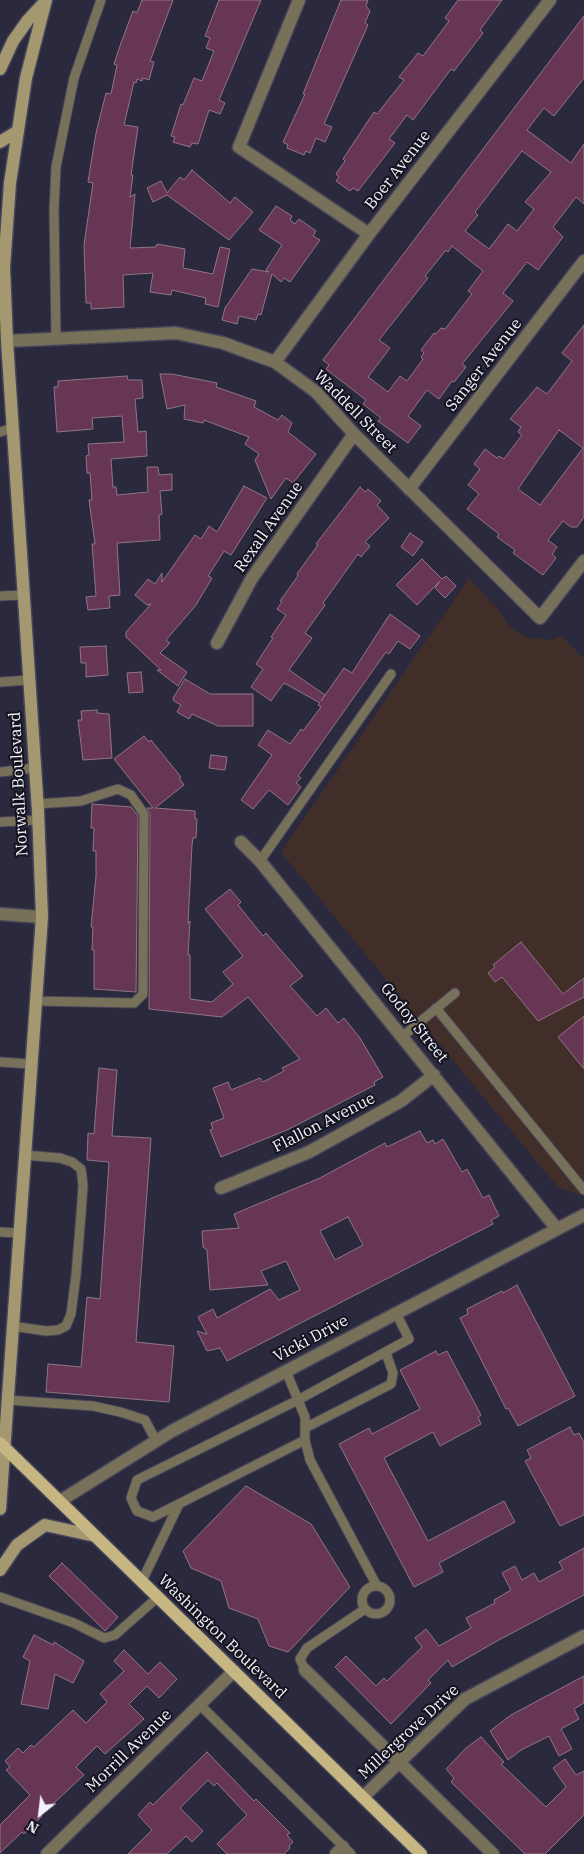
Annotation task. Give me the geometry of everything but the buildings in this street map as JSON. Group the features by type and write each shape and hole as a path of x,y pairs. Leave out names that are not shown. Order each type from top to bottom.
{"main road":[{"path":"0,69 13,41 28,20 45,2"},
{"name":"Norwalk Boulevard","path":"0,1509 2,1445 7,1400 42,917 38,820 23,595 6,430 4,362 7,341 2,280 4,219 26,78 45,2"},
{"path":"0,142 18,131"},
{"path":"0,1341 12,1326"},
{"name":"Washington Boulevard","path":"2,1445 421,1854"},
{"path":"0,1570 17,1545 45,1525 95,1536"}],"street":[{"path":"299,0 239,147 369,234"},
{"name":"Boer Avenue","path":"275,362 369,234 550,0"},
{"name":"Sanger Avenue","path":"409,489 584,261"},
{"name":"Waddell Street","path":"7,341 176,333 223,343 275,362 316,392 354,434 540,618 584,562"},
{"name":"Rexall Avenue","path":"217,643 252,578 354,434"},
{"name":"Godoy Street","path":"241,842 260,861 403,1036 557,1229"},
{"path":"0,914 42,917"},
{"name":"Flallon Avenue","path":"221,1188 309,1152 402,1101 434,1075"},
{"name":"Vicki Drive","path":"60,1501 156,1441 396,1313 584,1216"},
{"name":"Millergrove Drive","path":"363,1796 465,1699 584,1636"},
{"path":"305,1670 400,1761 492,1854"},
{"name":"Morrill Avenue","path":"47,1854 234,1671"}],"lane":[{"path":"56,338 54,210 56,167 74,78 101,0"},
{"path":"0,596 23,595"},
{"path":"260,861 390,674"},
{"path":"0,682 29,680"},
{"path":"0,772 34,768"},
{"path":"36,1001 134,1003 143,994 144,824 144,814 138,803 131,795 118,789 81,801 37,804"},
{"path":"0,822 38,820"},
{"path":"403,1036 455,992"},
{"path":"436,1008 584,1190"},
{"path":"0,1062 31,1064"},
{"path":"12,1326 46,1331 58,1330 66,1326 74,1294 81,1214 83,1185 81,1169 72,1162 60,1158 24,1155"},
{"path":"0,1232 18,1233"},
{"path":"305,1440 153,1517 136,1510 131,1498 137,1480 298,1400 409,1339 396,1313"},
{"path":"305,1428 391,1384 393,1373 386,1353"},
{"path":"286,1371 305,1417 305,1440 310,1460 377,1586 388,1593 388,1607 377,1614 365,1609"},
{"path":"7,1400 93,1406 120,1412 145,1420 156,1441"},
{"path":"142,1582 179,1504"},
{"path":"365,1609 362,1596 368,1588 377,1586"},
{"path":"0,1597 74,1623 104,1638 115,1635 158,1597"},
{"path":"305,1670 300,1659 307,1648 365,1609"},
{"path":"200,1705 343,1852"}],"shaded area":[{"path":"469,578 496,607 512,629 529,638 551,640 561,636 584,659 584,1192 578,1195 558,1187 281,852"}]}
